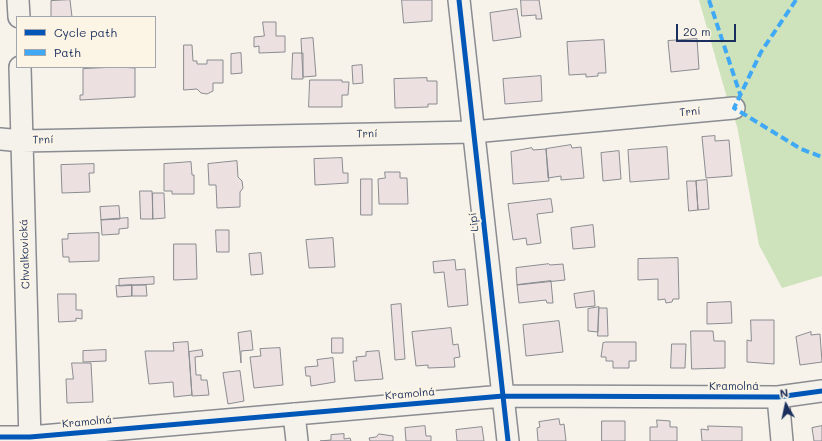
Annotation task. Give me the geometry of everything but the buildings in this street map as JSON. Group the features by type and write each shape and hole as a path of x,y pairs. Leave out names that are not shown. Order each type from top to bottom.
{"street":[{"path":"18,0 19,16"},
{"name":"Lipí","path":"459,0 508,441"},
{"name":"Chvalkovická","path":"20,68 30,439"},
{"name":"Trní","path":"0,139 22,140 473,132 734,108"},
{"name":"Kramolná","path":"0,437 30,439 503,396 778,397 822,391"},
{"path":"778,397 782,441"},
{"path":"294,414 297,441"}],"green space":[{"path":"699,0 822,0 822,276 782,288 759,245 737,126 727,98"}],"marked path":[{"path":"709,0 740,94"},
{"path":"796,0 761,52 734,108 801,149 822,157"}],"cycle path":[{"path":"459,0 508,441"},
{"path":"0,437 30,437 503,396 778,397 822,391"}]}
